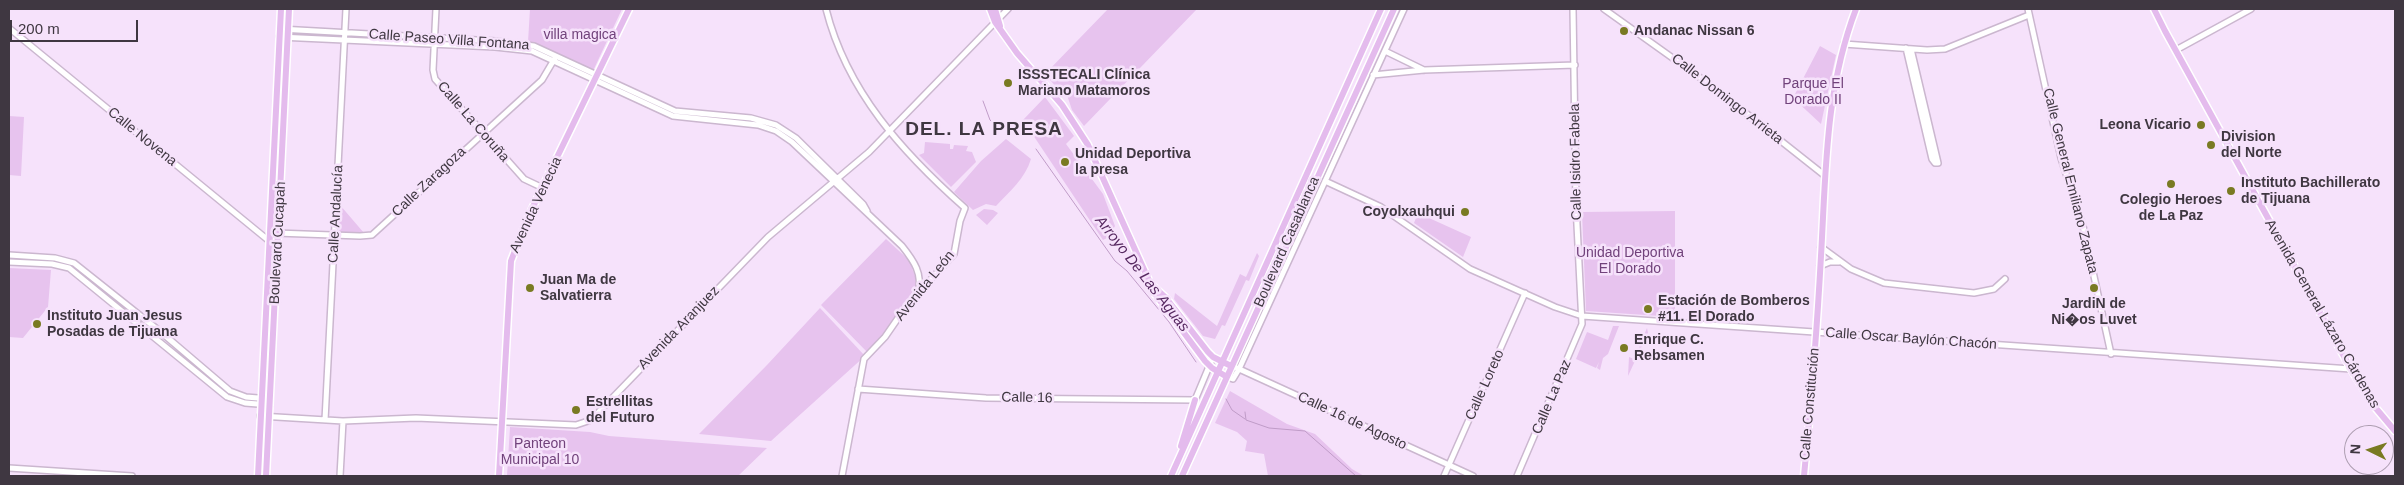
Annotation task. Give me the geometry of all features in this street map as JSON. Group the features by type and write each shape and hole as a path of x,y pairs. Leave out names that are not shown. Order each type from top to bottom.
{"main road":[{"name":"Boulevard Cucapah","path":"258,476 268,232 281,9"},
{"name":"Boulevard Cucapah","path":"266,476 289,9"},
{"name":"Avenida Venecia","path":"499,476 511,261 516,244 629,9"},
{"path":"990,9 1017,53 1049,89 1078,129 1097,162 1136,255 1158,299 1209,365 1226,377"},
{"path":"995,9 997,20"},
{"name":"Boulevard Casablanca","path":"1171,476 1382,9"},
{"name":"Boulevard Casablanca","path":"1182,476 1394,9"},
{"name":"Calle Constitución","path":"1804,476 1816,332 1824,175 1830,104 1844,44 1856,9"},
{"name":"Avenida General Lázaro Cárdenas","path":"2154,9 2351,369 2374,406 2395,431"},
{"path":"1152,285 1166,298 1213,357 1231,366"},
{"path":"1179,458 1188,417 1195,400"}],"street":[{"name":"Calle Andalucía","path":"325,420 346,9"},
{"name":"Calle La Coruña","path":"436,9 433,70 435,79 524,179 543,188"},
{"path":"826,9 841,55 849,72 889,132"},
{"name":"Avenida Aranjuez","path":"260,416 343,421 416,418 576,425 591,420 768,237 869,152 1008,9"},
{"path":"1226,377 1233,379 1239,369 1404,9"},
{"name":"Calle Isidro Fabela","path":"1573,9 1576,205 1582,316"},
{"name":"Calle Domingo Arrieta","path":"1604,9 1709,84 1824,175"},
{"name":"Calle General Emiliano Zapata","path":"2028,9 2061,158 2082,226 2111,354"},
{"path":"2176,50 2251,9"},
{"path":"1844,44 1936,50 1954,46 2029,15"},
{"name":"Calle Novena","path":"9,28 268,240"},
{"name":"Calle Paseo Villa Fontana","path":"280,29 524,44 673,116 752,124 771,129 792,142 863,204 867,212 902,246 913,259 920,282 918,293"},
{"name":"Calle Paseo Villa Fontana","path":"279,36 435,44 532,52 555,58"},
{"path":"1909,48 1938,163 1932,159 1909,48"},
{"path":"1385,51 1424,70"},
{"name":"Calle Zaragoza","path":"268,232 372,235 542,80 555,58"},
{"path":"1373,75 1424,70 1575,65"},
{"name":"Avenida León","path":"842,476 858,389 866,357 918,293 954,254 960,221 965,208 910,157 889,132"},
{"name":"Calle Oscar Baylón Chacón","path":"1325,181 1380,208 1470,269 1555,307 1582,316 2111,354 2351,369"},
{"path":"268,240 278,241"},
{"path":"1821,247 1840,262 1877,281 1956,292 1985,292 1994,289 2005,278"},
{"path":"9,256 55,258 74,263 162,333 230,391 246,397 270,402"},
{"path":"9,262 52,264 69,268 227,397 244,403 261,401"},
{"path":"1820,266 1830,262 1840,262"},
{"name":"Calle Loreto","path":"1444,476 1525,293"},
{"name":"Calle La Paz","path":"1517,476 1582,324 1582,316"},
{"path":"1195,400 1213,357"},
{"name":"Calle 16 de Agosto","path":"1231,366 1473,476"},
{"name":"Calle 16","path":"858,389 986,398 1195,400"},
{"path":"340,476 343,421"},
{"path":"9,468 132,476"}],"green space":[{"name":"villa magica","path":"530,9 622,9 593,71 528,42"},
{"path":"1108,9 1197,9 1084,126 1072,110 1067,95 1062,94 1045,74"},
{"name":"Parque El Dorado II","path":"1820,46 1836,55 1821,124 1793,98"},
{"name":"Unidad Deportiva la presa","path":"1045,97 1074,136 1066,144 1103,194 1115,226 1109,237 1103,240 1023,120"},
{"path":"9,116 24,117 21,176 9,175"},
{"path":"1006,139 1031,159 1025,173 996,206 986,204 973,210 954,192 981,161"},
{"path":"925,142 950,144 950,149 953,149 954,145 968,146 966,151 972,152 976,162 951,187 919,155 924,153"},
{"path":"340,205 364,233 339,232"},
{"path":"984,209 993,210 998,213 987,225 976,215"},
{"name":"Unidad Deportiva El Dorado","path":"1675,211 1675,317 1586,311 1582,212"},
{"path":"1418,213 1471,237 1463,257 1414,223"},
{"path":"886,239 909,260 918,284 889,328 868,353 821,305"},
{"path":"1257,253 1259,256 1249,281 1246,280 1225,326 1222,325 1215,339 1203,336 1174,299 1175,293 1217,326 1240,274 1246,277"},
{"path":"9,268 51,270 48,307 23,338 9,337"},
{"path":"820,308 865,356 771,441 699,434 767,365"},
{"path":"1613,326 1619,326 1608,354 1603,358 1600,370 1597,368 1599,362 1596,368 1576,359 1587,332 1608,340"},
{"path":"1647,328 1648,333 1628,376 1629,357 1634,359"},
{"path":"1230,391 1287,424 1315,434 1352,469 1364,476 1268,476 1264,454 1245,451 1247,441 1237,432 1215,423"},
{"name":"Panteon Municipal 10","path":"510,427 590,432 609,436 767,448 738,476 507,476"}],"waterway":[{"path":"983,101 993,123 1006,122 1016,130"},
{"name":"Arroyo De Las Aguas","path":"1036,149 1115,261 1127,271 1169,322 1196,362"},
{"path":"1226,399 1232,410 1245,419"},
{"name":"Arroyo De Las Aguas","path":"1245,412 1246,420 1269,428 1305,431 1356,476"}],"place":[{"name":"Andanac Nissan 6","path":"1624,31"},
{"name":"ISSSTECALI Clínica Mariano Matamoros","path":"1008,83"},
{"name":"Leona Vicario","path":"2201,125"},
{"name":"Division del Norte","path":"2211,145"},
{"name":"Unidad Deportiva la presa","path":"1065,162"},
{"name":"Colegio Heroes de La Paz","path":"2171,184"},
{"name":"Instituto Bachillerato de Tijuana","path":"2231,191"},
{"name":"Coyolxauhqui","path":"1465,212"},
{"name":"Juan Ma de Salvatierra","path":"530,288"},
{"name":"JardiN de Ni�os Luvet","path":"2094,288"},
{"name":"Estación de Bomberos #11. El Dorado","path":"1648,309"},
{"name":"Instituto Juan Jesus Posadas de Tijuana","path":"37,324"},
{"name":"Enrique C. Rebsamen","path":"1624,348"},
{"name":"Estrellitas del Futuro","path":"576,410"}],"district":[{"name":"DEL. LA PRESA","path":"984,130"}]}
